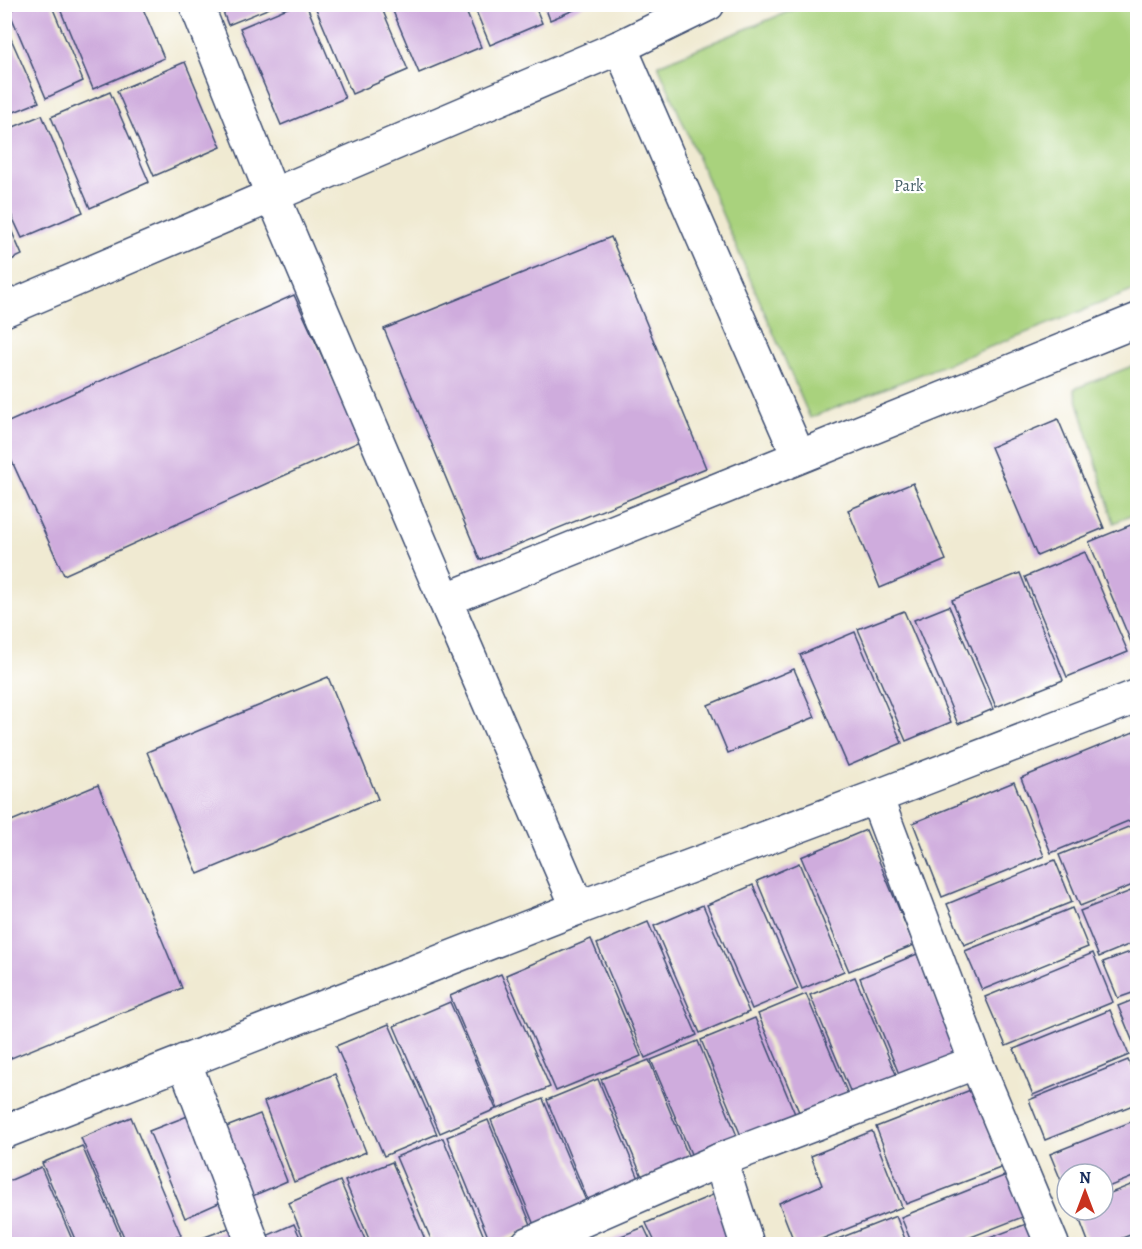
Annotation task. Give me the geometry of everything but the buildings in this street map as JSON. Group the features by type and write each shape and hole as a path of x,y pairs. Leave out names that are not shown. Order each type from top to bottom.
{"street":[{"path":"196,4 272,194 578,908"},
{"path":"4,310 620,47 708,4"},
{"path":"620,47 798,456"},
{"path":"445,600 1137,320"},
{"path":"4,1132 578,908 876,797 1137,696"},
{"path":"876,797 976,1062 1052,1245"},
{"path":"184,1061 253,1245"},
{"path":"528,1245 720,1160 976,1062"},
{"path":"720,1160 747,1245"}],"green space":[{"name":"Park","path":"807,4 1137,5 1137,289 810,418 658,65"},
{"path":"1137,364 1137,513 1114,523 1074,389"}]}
